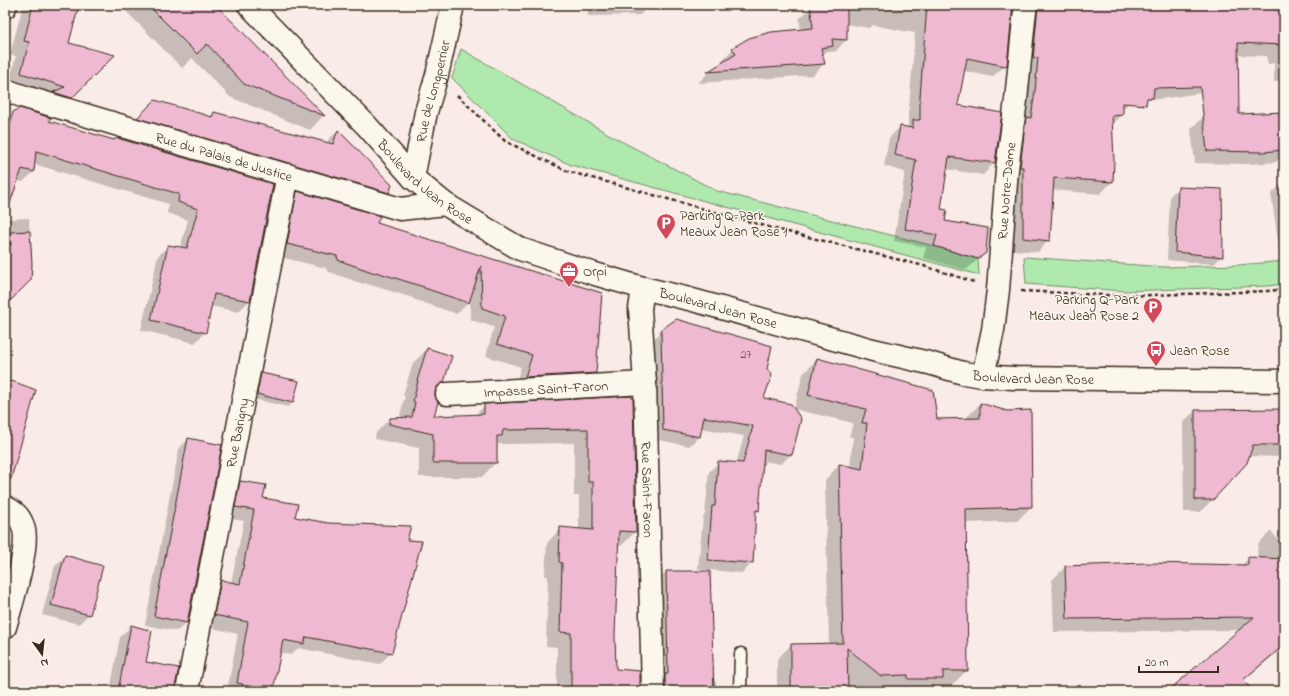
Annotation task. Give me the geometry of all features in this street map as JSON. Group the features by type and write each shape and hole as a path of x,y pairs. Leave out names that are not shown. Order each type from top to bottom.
{"street":[{"name":"Boulevard Jean Rose","path":"249,5 367,126 413,178 445,204 520,249 643,288 963,373 1013,378 1284,381"},
{"name":"Rue de Longperrier","path":"413,178 426,112 437,75 453,5"},
{"name":"Rue Notre-Dame","path":"983,376 993,330 998,290 1007,169 1026,5"},
{"name":"Rue du Palais de Justice","path":"5,90 400,210 445,204"},
{"name":"Rue Barigny","path":"187,691 288,175"},
{"name":"Rue Saint-Faron","path":"643,288 640,309 645,383 653,691"},
{"name":"Impasse Saint-Faron","path":"447,394 645,383"},
{"path":"5,507 17,514 24,530 24,552 5,627"}],"lane":[{"path":"740,689 741,654"}],"path":[{"path":"437,75 505,141 566,171 776,229 924,266 998,290 1125,296 1268,291 1284,289"}],"green space":[{"path":"461,49 619,140 717,191 934,246 978,259 979,275 571,165 513,139 452,78"},
{"path":"1024,257 1165,267 1239,265 1284,261 1284,284 1268,286 1125,291 1026,284"}],"building":[{"path":"33,5 79,5 69,43 115,55 72,98 53,92 65,87 21,73 29,42 24,41"},
{"path":"148,5 216,5 325,116 244,84 207,44 197,54"},
{"path":"810,5 847,5 847,40 832,39 833,46 821,48 825,64 707,72 736,54 732,48 749,38 771,32 813,28"},
{"path":"927,5 1013,5 1007,65 1005,66 967,58 958,105 1002,113 995,163 949,157 941,209 947,210 945,221 988,228 986,253 978,259 934,246 937,235 905,229 916,160 895,155 900,126 913,128 913,120 920,120 920,97"},
{"path":"1038,5 1246,5 1284,11 1284,45 1238,43 1239,114 1284,112 1284,150 1263,152 1207,151 1200,87 1154,88 1153,98 1147,98 1146,105 1123,103 1123,115 1112,116 1114,161 1113,182 1054,178 1050,241 1023,238 1023,167 1020,167 1026,117 1031,118 1035,91 1038,57 1033,59"},
{"path":"155,100 212,117 214,112 333,144 338,130 392,185 389,193 137,118"},
{"path":"20,108 51,118 49,121 114,140 117,138 273,184 250,301 214,294 206,333 151,320 168,245 187,248 198,209 178,202 179,194 36,151 34,172 22,169 8,209 5,208 5,145 13,112"},
{"path":"1178,187 1222,189 1223,257 1175,252"},
{"path":"297,191 380,216 377,223 602,293 596,373 525,377 532,355 497,344 505,316 482,308 481,266 469,303 338,260 337,256 287,244"},
{"path":"30,231 32,264 31,280 5,306 5,244 11,245 10,232"},
{"path":"676,319 772,346 767,369 772,375 764,398 791,404 801,419 792,455 764,450 759,511 756,510 753,563 708,560 712,506 715,506 718,461 743,463 753,426 704,417 700,437 663,430 661,330"},
{"path":"427,348 452,356 444,382 436,389 435,395 438,402 434,416 484,414 484,404 631,396 633,399 636,532 619,531 615,635 616,669 640,671 640,691 611,691 571,687 571,633 560,632 562,563 559,562 560,527 593,530 593,482 588,482 588,429 503,430 502,436 497,436 497,463 433,463 433,434 389,424 390,418 412,417 415,402 413,401 417,381"},
{"path":"817,358 933,390 937,419 980,418 980,403 1007,411 1031,410 1032,507 966,509 968,671 943,671 943,679 908,679 908,675 881,676 847,648 848,691 791,691 791,644 843,643 839,464 862,469 867,423 862,423 866,409 808,395"},
{"path":"261,373 299,381 293,403 257,394"},
{"path":"5,380 36,390 11,479 5,478"},
{"path":"1284,409 1284,445 1253,445 1247,463 1213,500 1195,500 1195,410"},
{"path":"188,438 222,445 187,623 154,616"},
{"path":"240,481 266,485 263,498 298,504 295,517 328,523 411,526 407,540 422,541 392,653 306,637 304,644 283,640 273,691 241,691 243,684 237,683 248,622 214,615 221,580 240,584 254,510 235,507"},
{"path":"65,555 103,566 90,615 51,605"},
{"path":"1248,557 1284,559 1284,645 1243,680 1253,691 1168,691 1254,617 1067,619 1065,566 1147,563 1248,565"},
{"path":"666,571 710,571 714,691 665,691 665,674 668,674"},
{"path":"131,625 152,631 146,662 179,668 174,691 118,691"}],"place":[{"name":"Parking Q-Park Meaux Jean Rose 1","path":"666,240"},
{"name":"Orpi","path":"569,288"},
{"name":"Parking Q-Park Meaux Jean Rose 2","path":"1153,324"},
{"name":"Jean Rose","path":"1156,367"}]}
